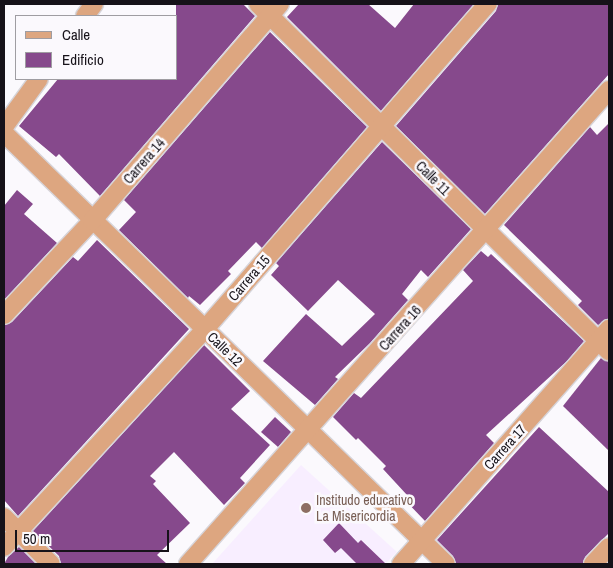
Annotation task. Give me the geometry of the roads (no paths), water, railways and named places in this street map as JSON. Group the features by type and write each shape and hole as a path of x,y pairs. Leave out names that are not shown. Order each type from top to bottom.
{"street":[{"path":"86,15 94,4"},
{"name":"Carrera 15","path":"4,547 205,329 488,4"},
{"name":"Calle 11","path":"269,8 382,126 487,230 606,341"},
{"name":"Carrera 14","path":"4,315 92,221 269,8"},
{"path":"4,127 38,80"},
{"name":"Carrera 16","path":"188,564 487,230 609,90"},
{"name":"Calle 12","path":"4,133 92,221 446,564"},
{"name":"Carrera 17","path":"401,564 606,341"},
{"path":"4,517 51,564"},
{"path":"593,564 609,546"}],"place":[{"name":"Institudo educativo La Misericordia","path":"306,508"}]}
